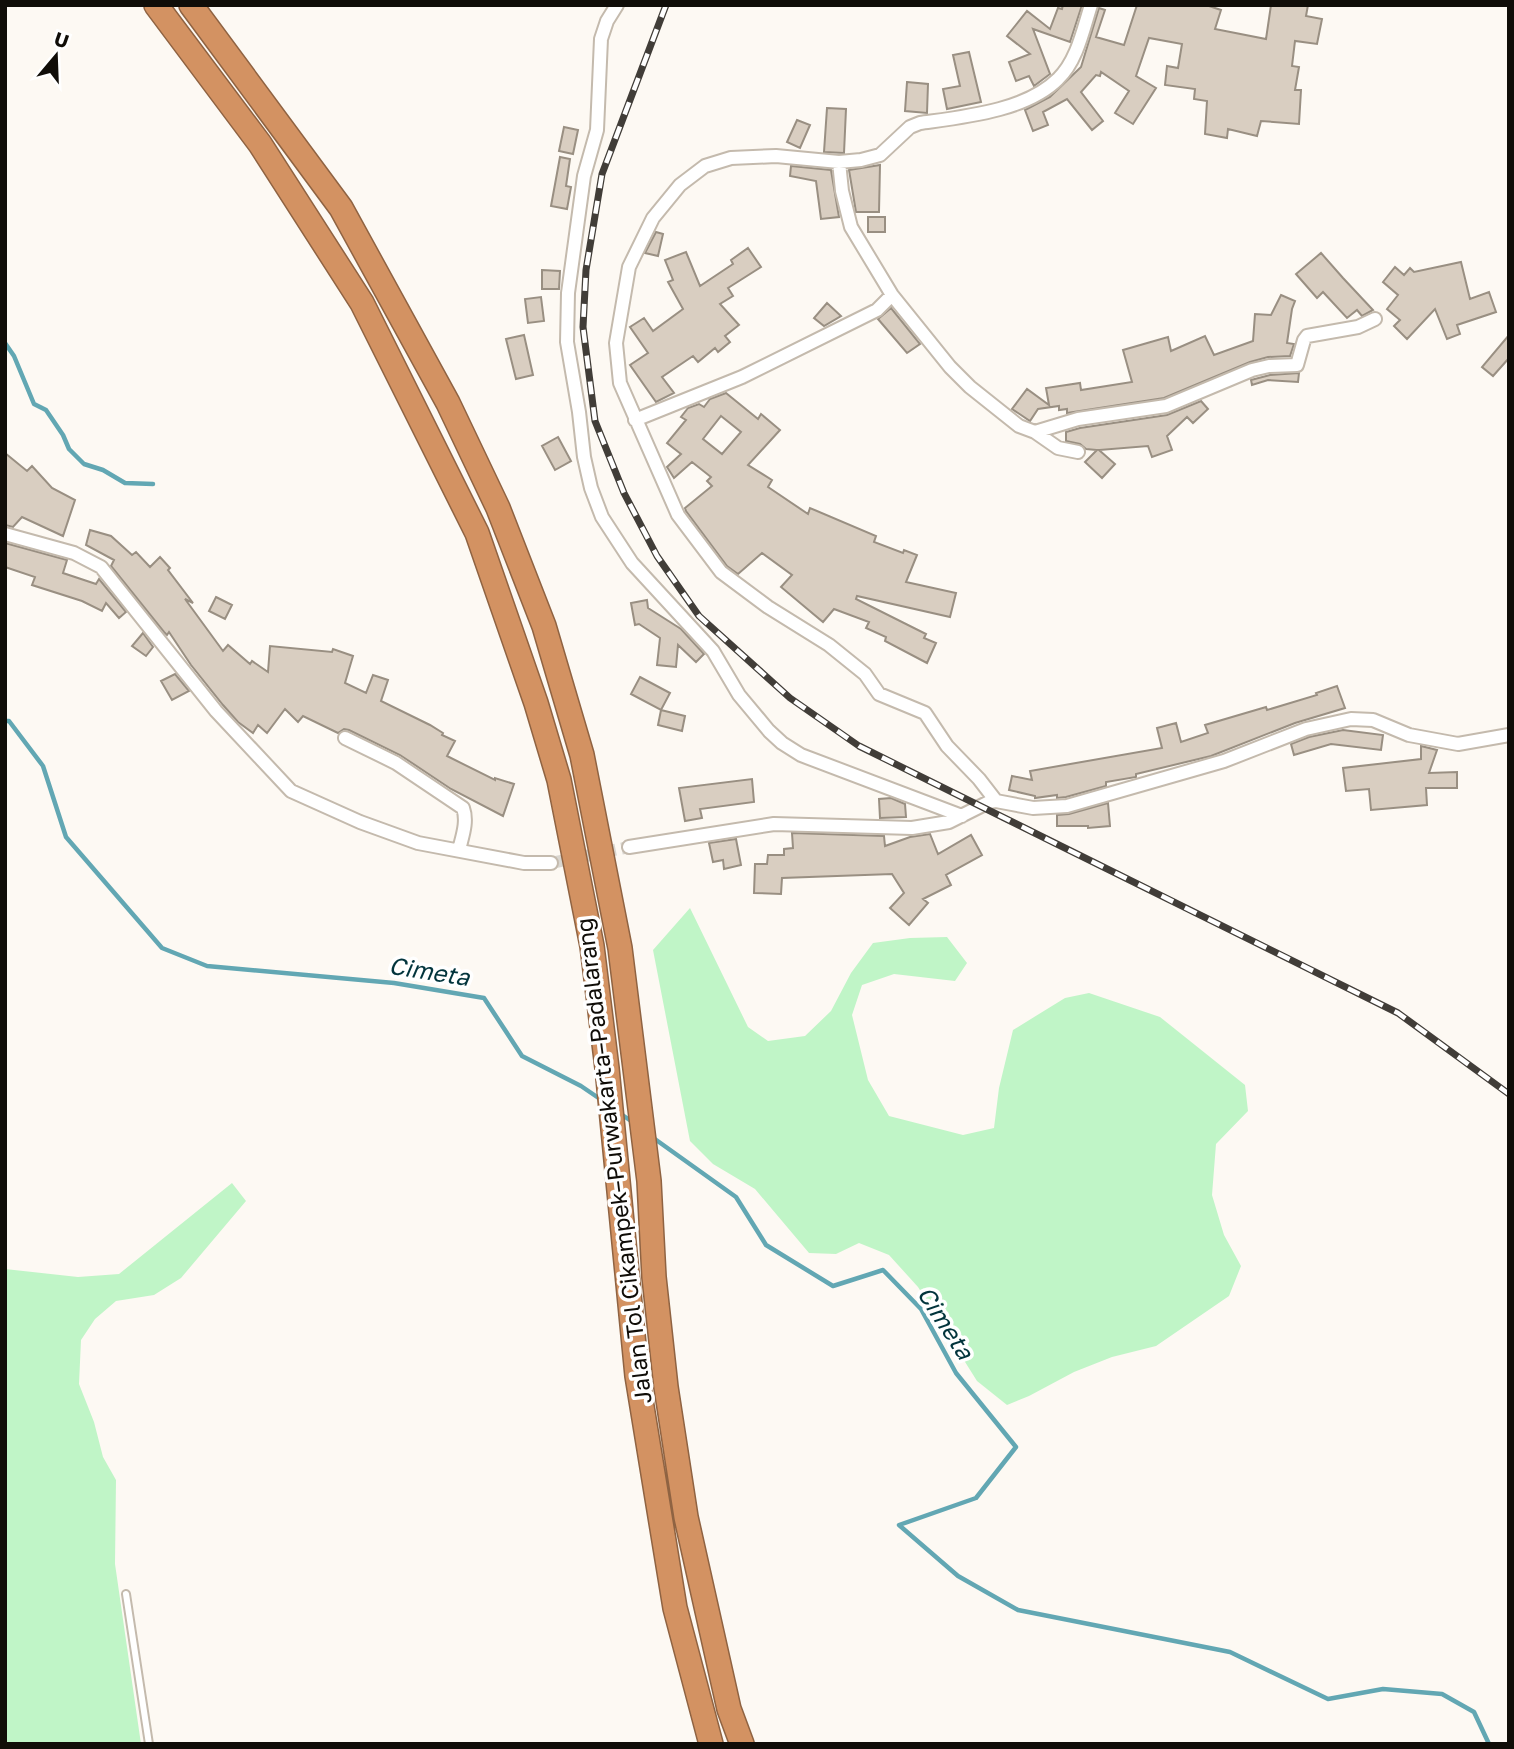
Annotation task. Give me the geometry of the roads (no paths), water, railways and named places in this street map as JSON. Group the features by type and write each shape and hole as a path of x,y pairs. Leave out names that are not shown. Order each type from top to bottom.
{"highway":[{"name":"Jalan Tol Cikampek–Purwakarta–Padalarang","path":"156,5 260,144 362,303 477,533 536,703 559,780 592,946 643,1418 675,1608 711,1744"},
{"name":"Jalan Tol Cikampek–Purwakarta–Padalarang","path":"191,5 341,208 447,403 498,508 544,626 582,755 620,948 649,1181 654,1277 666,1387 686,1517 729,1709 742,1744"}],"street":[{"path":"617,5 607,21 601,39 597,130 584,176 568,293 567,342 584,457 591,488 602,517 632,563 713,651 739,695 782,743 825,764 962,816"},
{"path":"996,801 947,746 925,713 879,694 865,674 830,645 768,607 721,572 678,515 620,383 616,343 629,267 653,218 680,185 705,166 731,158 776,156 839,162 861,160 880,155 910,127 920,123 994,111 1047,88 1060,78 1077,49 1091,5"},
{"path":"839,162 842,191 851,227 892,295 950,367 970,387 1019,426 1035,432 1058,448 1078,452"},
{"path":"635,420 742,377 877,310 892,295"},
{"path":"1035,432 1078,419 1166,406 1252,370 1297,365 1307,336 1358,327 1375,319"},
{"path":"5,534 74,553 101,567 216,711 291,791 395,836 524,863 551,863"},
{"path":"629,847 774,824 912,828 949,822 996,801 1033,808 1067,806 1224,761 1306,729 1351,719 1373,720 1409,735 1458,744 1509,735"},
{"path":"345,738 396,762 463,808 466,816 459,850"}],"lane":[{"path":"125,1594 149,1744"}],"waterway":[{"path":"5,343 14,356 34,404 46,410 69,449 84,464 103,470 125,483 153,484"},
{"name":"Cimeta","path":"5,721 9,721 43,766 66,837 162,948 207,966 394,983 484,998 522,1056 581,1086 603,1101"},
{"name":"Cimeta","path":"618,1112 634,1123"},
{"name":"Cimeta","path":"652,1137 736,1197 766,1245 833,1286 883,1270 921,1309 956,1373 1016,1447 976,1498 899,1525 958,1576 1018,1610 1230,1652 1328,1699 1383,1689 1442,1694 1474,1712 1489,1744"}],"tunnel":[{"path":"551,863 629,847"}],"railway":[{"path":"666,5 602,174 586,270 583,327 595,421 624,493 657,556 699,616 790,698 859,746 1398,1013 1509,1094"}]}
